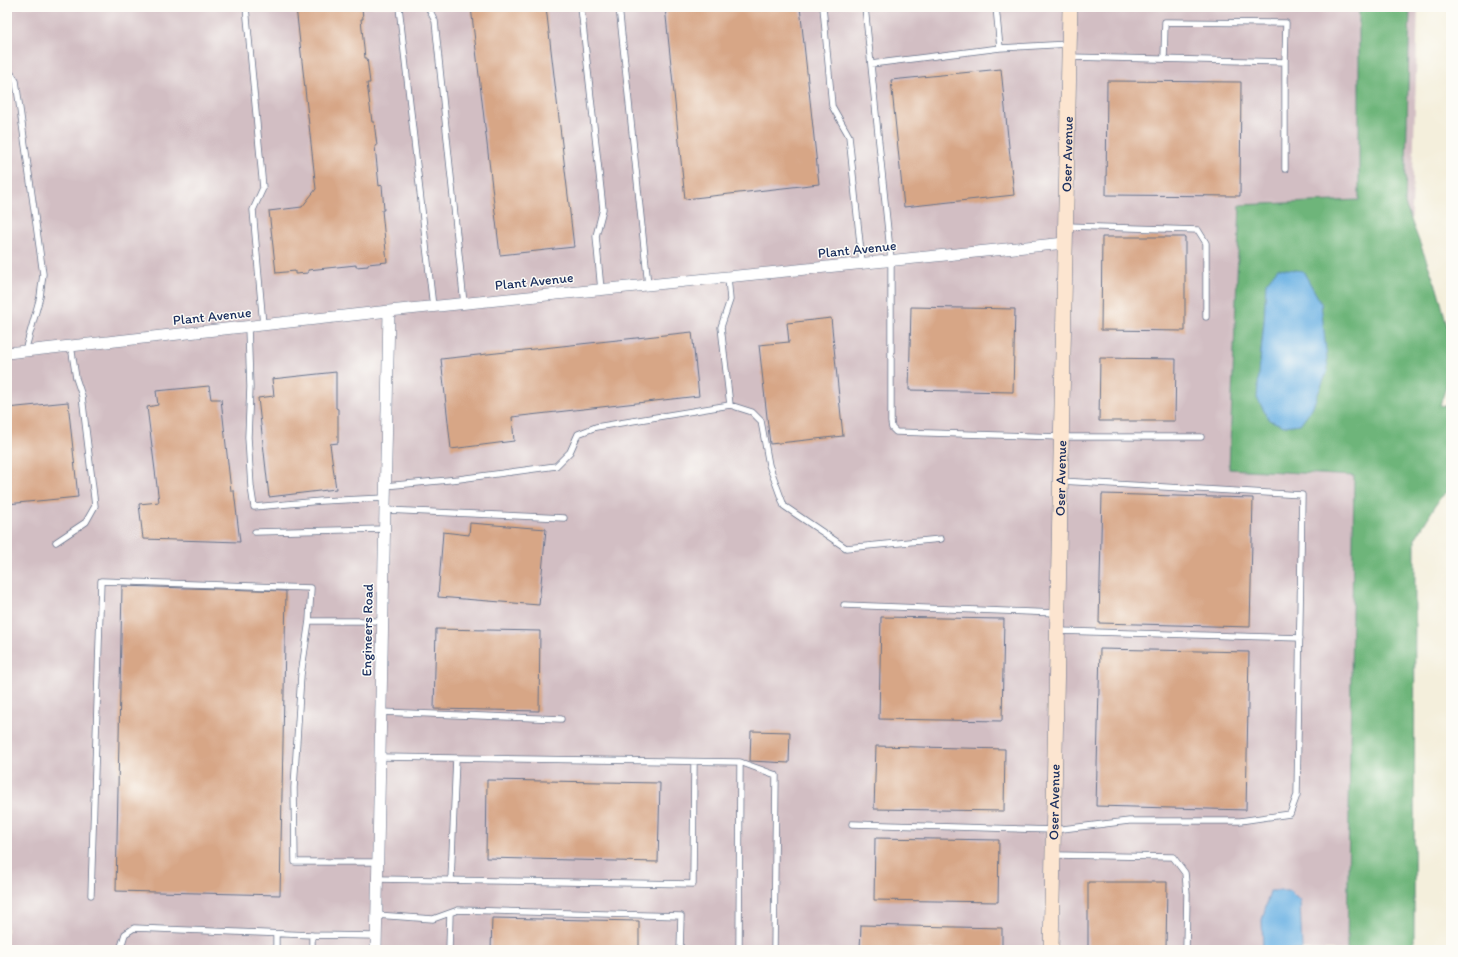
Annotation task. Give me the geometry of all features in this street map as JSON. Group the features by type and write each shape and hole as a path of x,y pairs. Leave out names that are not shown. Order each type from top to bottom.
{"street":[{"name":"Oser Avenue","path":"1051,950 1070,7"},
{"name":"Plant Avenue","path":"7,353 389,311 1065,243"},
{"name":"Engineers Road","path":"376,950 375,936 389,311"}],"lane":[{"path":"246,7 262,188 253,210 263,325"},
{"path":"399,7 433,307"},
{"path":"428,7 435,21 464,304"},
{"path":"581,7 602,209 596,236 601,290"},
{"path":"620,7 648,285"},
{"path":"823,7 832,106 849,136 862,263"},
{"path":"864,7 891,260 892,428 896,432 1061,437 1201,437"},
{"path":"996,7 1000,48"},
{"path":"1164,59 1165,22 1286,23 1285,169"},
{"path":"871,64 1000,48 1069,51 1164,59 1285,62"},
{"path":"7,68 16,81 42,274 40,296 25,351"},
{"path":"1065,226 1198,230 1206,243 1206,317"},
{"path":"728,277 730,300 720,327 730,405"},
{"path":"248,327 250,387 248,438 251,487 254,507 321,501 385,498"},
{"path":"56,542 86,522 95,506 82,396 76,378 71,346"},
{"path":"385,486 459,479 556,466 570,452 578,434 596,427 730,405 752,412 761,421 769,465 784,506 846,548 942,539"},
{"path":"852,824 1054,830 1129,821 1240,821 1290,814 1297,795 1302,495 1060,481"},
{"path":"385,510 564,518"},
{"path":"255,532 384,529"},
{"path":"91,895 101,582 311,588 309,621 301,675 294,788 295,862 377,862"},
{"path":"844,605 1058,613"},
{"path":"309,621 382,621"},
{"path":"1058,631 1300,638"},
{"path":"380,712 561,719"},
{"path":"379,757 740,762 776,775 774,950"},
{"path":"452,880 456,758"},
{"path":"377,879 693,884 694,762"},
{"path":"739,950 740,762"},
{"path":"1053,855 1174,857 1185,874 1187,894 1186,950"},
{"path":"376,915 433,919 458,910 681,916 680,950"},
{"path":"449,950 450,913"},
{"path":"120,950 125,934 134,928 276,934 375,936"},
{"path":"276,934 276,950"},
{"path":"312,935 312,950"}],"shaded area":[{"path":"7,7 1418,7 1390,950 7,950"}],"green space":[{"path":"1359,7 1410,7 1405,204 1438,291 1448,329 1451,334 1451,373 1440,405 1451,407 1451,489 1440,498 1415,539 1414,950 1347,950 1354,476 1229,469 1240,205 1359,200","holes":["1303,271 1260,362 1264,321"]}],"water":[{"path":"1278,268 1303,271 1321,303 1328,370 1312,408 1300,424 1284,426 1269,420 1257,398 1266,283"},
{"path":"1270,891 1290,891 1300,901 1302,950 1263,950 1262,920"}],"building":[{"path":"296,7 362,7 363,19 361,19 365,58 367,58 370,83 367,83 377,146 375,146 379,186 382,185 384,210 382,210 387,262 368,264 368,266 356,267 356,265 308,270 308,273 295,274 295,271 276,273 269,211 302,207 316,189"},
{"path":"471,7 546,7 574,247 500,255"},
{"path":"665,7 800,7 819,184 685,199"},
{"path":"1001,69 1014,195 904,207 891,80"},
{"path":"1107,81 1241,82 1240,196 1106,195"},
{"path":"1102,237 1185,237 1185,331 1101,330"},
{"path":"911,307 1015,309 1013,392 909,390"},
{"path":"831,318 843,436 770,444 759,345 789,342 787,323"},
{"path":"692,332 699,396 512,417 514,441 451,449 441,359"},
{"path":"1100,358 1176,359 1175,421 1099,421"},
{"path":"336,372 338,443 330,444 336,489 269,497 258,398 274,396 272,379"},
{"path":"209,386 211,399 221,399 231,491 234,491 240,542 143,539 139,504 159,502 147,407 158,405 156,391"},
{"path":"68,402 78,497 7,504 7,408"},
{"path":"1102,494 1253,498 1250,627 1099,623"},
{"path":"470,523 546,529 539,605 438,597 443,532 469,535"},
{"path":"122,586 286,591 280,895 116,891"},
{"path":"881,617 1004,619 1002,721 879,719"},
{"path":"436,629 540,631 539,711 434,709"},
{"path":"1100,649 1249,652 1246,810 1096,806"},
{"path":"751,731 790,732 789,763 750,761"},
{"path":"876,746 1005,749 1004,811 874,809"},
{"path":"487,780 660,783 658,862 486,858"},
{"path":"875,838 999,840 998,902 874,900"},
{"path":"1088,882 1167,882 1166,950 1088,950"},
{"path":"492,918 639,921 639,950 491,950"},
{"path":"861,925 1002,928 1002,950 860,950"}]}
